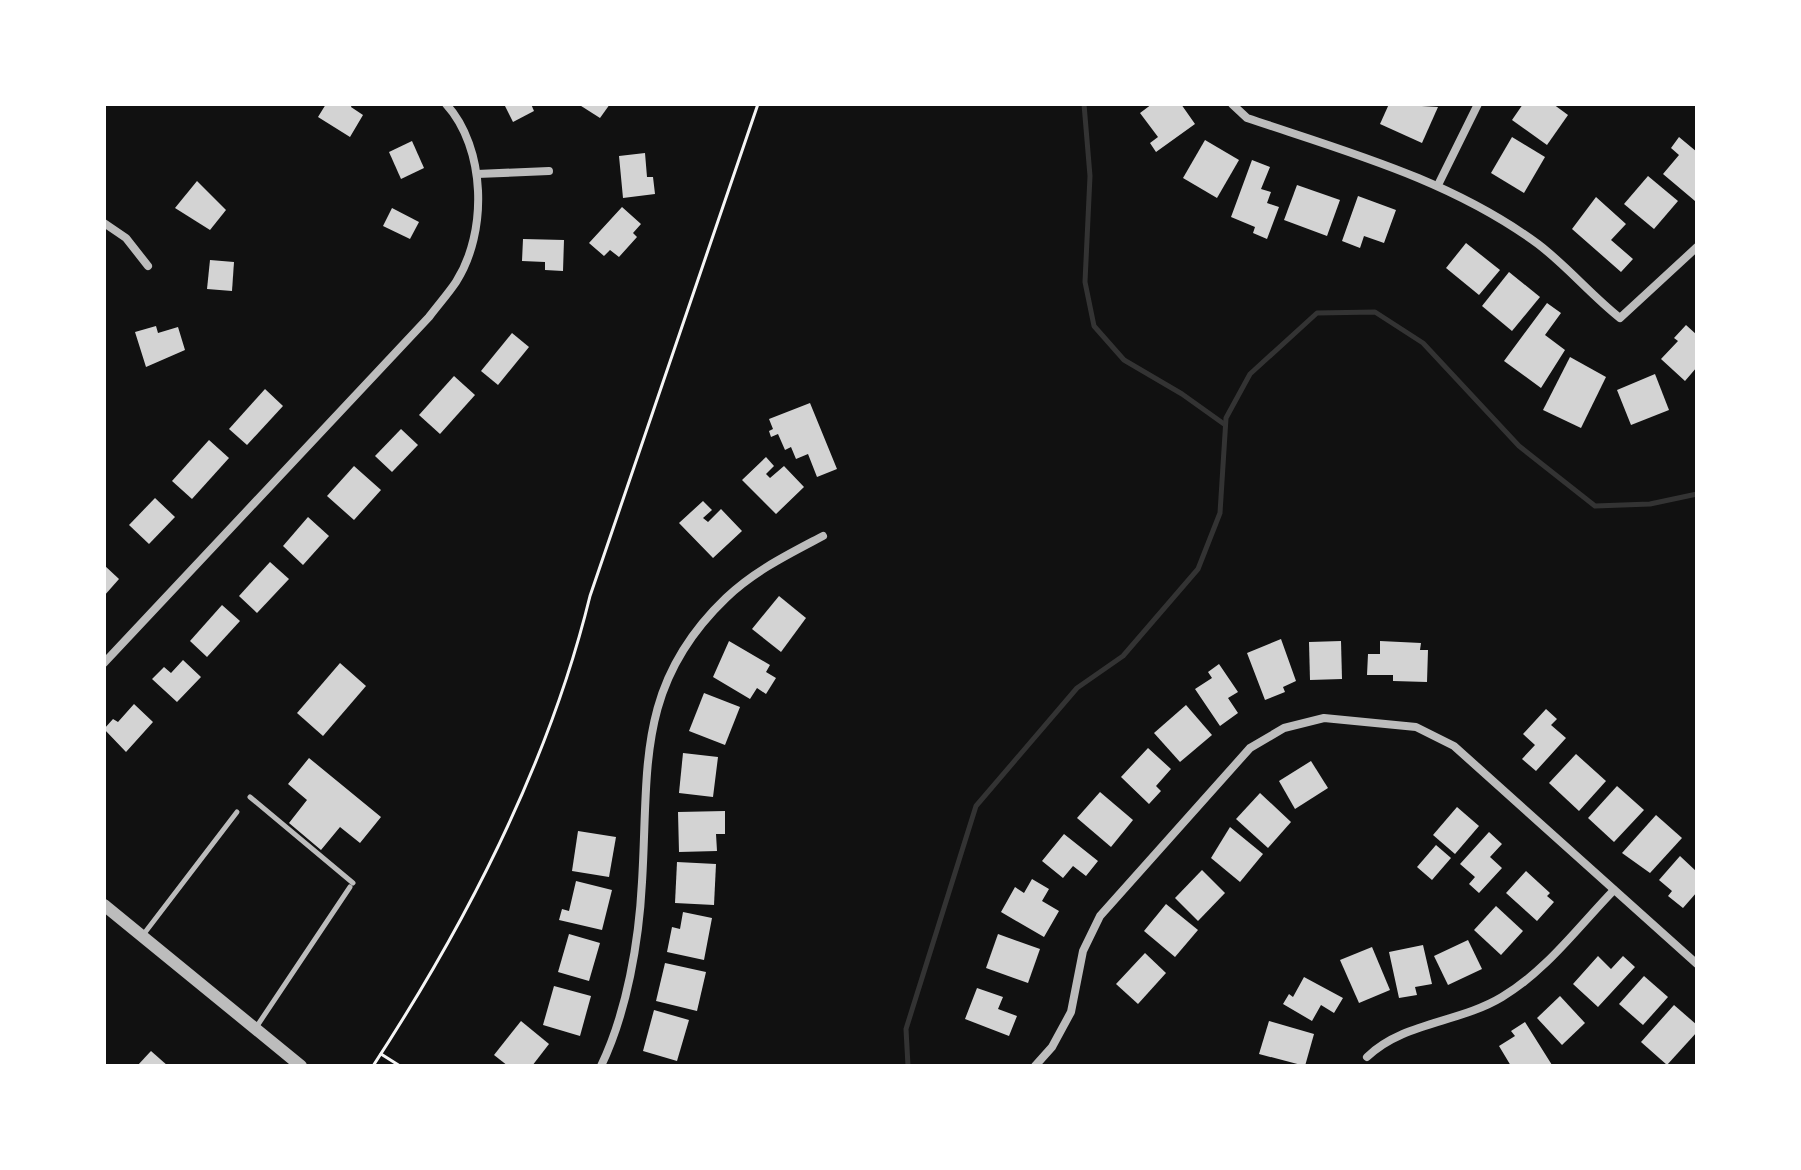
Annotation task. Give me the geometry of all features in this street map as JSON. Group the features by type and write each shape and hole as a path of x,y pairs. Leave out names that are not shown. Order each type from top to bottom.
{"street":[{"path":"104,663 429,317 457,280 475,226 477,174 472,147 446,104"},
{"path":"1232,104 1247,118 1438,185 1484,208 1540,245 1620,318 1697,247"},
{"path":"1438,185 1478,104"},
{"path":"477,174 549,171"},
{"path":"104,223 126,238 148,266"},
{"path":"601,1066 626,987 642,883 647,748 669,678 698,629 725,598 756,573 823,536"},
{"path":"1035,1066 1052,1047 1071,1012 1083,951 1100,916 1250,748 1284,728 1324,718 1416,727 1454,746 1697,964"},
{"path":"1367,1057 1381,1044 1412,1030 1468,1014 1502,997 1532,975 1614,890"},
{"path":"104,905 301,1066"}],"lane":[{"path":"250,797 352,885 254,1029"},
{"path":"141,937 237,812"}],"path":[{"path":"373,1066 459,924 506,829 547,731 758,104"},
{"path":"381,1054 400,1066"}],"building":[{"path":"326,104 352,104 351,107 363,115 350,137 318,117"},
{"path":"504,104 531,104 534,111 513,122"},
{"path":"578,104 610,104 600,118"},
{"path":"1152,104 1181,104 1195,124 1156,152 1150,143 1158,137 1140,113"},
{"path":"1389,104 1438,107 1422,143 1380,124"},
{"path":"1523,104 1553,104 1568,115 1547,145 1512,120"},
{"path":"1512,137 1545,157 1524,193 1491,173"},
{"path":"1679,137 1697,152 1695,201 1663,174 1679,155 1671,148"},
{"path":"1205,140 1239,160 1217,198 1183,178"},
{"path":"412,141 424,168 401,179 389,152"},
{"path":"645,153 647,177 653,177 655,194 623,198 619,156"},
{"path":"1252,160 1270,167 1261,189 1271,192 1267,203 1279,207 1267,239 1253,233 1255,227 1231,217"},
{"path":"1648,176 1678,201 1654,229 1624,204"},
{"path":"197,181 226,210 210,230 175,208"},
{"path":"1297,185 1340,200 1327,236 1284,220"},
{"path":"1358,196 1396,210 1384,243 1364,236 1360,248 1342,241"},
{"path":"1596,197 1626,224 1611,240 1633,259 1621,272 1572,229"},
{"path":"622,207 641,224 633,233 637,237 619,257 610,250 604,256 589,243"},
{"path":"392,208 419,222 410,239 383,226"},
{"path":"523,239 564,240 563,271 545,270 545,262 522,261"},
{"path":"1466,243 1500,270 1479,295 1446,268"},
{"path":"210,260 234,262 232,291 207,289"},
{"path":"1509,272 1540,297 1512,331 1482,306"},
{"path":"1547,303 1561,313 1545,335 1565,350 1541,388 1504,361"},
{"path":"1686,325 1697,335 1697,367 1685,381 1661,359 1678,341 1674,338"},
{"path":"156,326 158,333 178,327 185,350 146,367 135,332"},
{"path":"512,333 529,347 498,385 481,371"},
{"path":"1570,357 1606,377 1581,428 1543,410"},
{"path":"1655,374 1669,410 1631,425 1617,390"},
{"path":"454,376 475,395 440,434 419,415"},
{"path":"265,389 283,406 247,445 229,429"},
{"path":"810,403 837,469 817,477 808,454 796,459 791,447 785,450 778,434 771,437 769,431 773,429 769,419"},
{"path":"401,429 418,445 392,472 375,456"},
{"path":"209,440 229,458 192,499 172,481"},
{"path":"766,457 774,466 766,474 770,478 784,466 804,487 776,514 742,480"},
{"path":"354,466 381,490 354,520 327,496"},
{"path":"155,498 175,517 149,544 129,525"},
{"path":"703,501 712,510 703,518 708,522 721,509 742,531 713,558 679,523"},
{"path":"308,517 329,536 303,565 283,546"},
{"path":"270,562 289,579 257,613 239,596"},
{"path":"104,565 119,579 104,596"},
{"path":"779,596 806,618 781,652 752,629"},
{"path":"222,605 240,621 207,657 190,641"},
{"path":"1281,639 1296,681 1283,687 1285,692 1265,700 1247,653"},
{"path":"729,641 770,665 766,672 776,678 766,694 757,688 750,699 713,677"},
{"path":"1341,641 1342,679 1310,680 1309,642"},
{"path":"1380,641 1421,643 1420,650 1428,650 1427,682 1393,681 1393,675 1367,675 1368,654 1380,654"},
{"path":"183,660 201,677 177,702 152,679 164,667 171,673"},
{"path":"340,663 366,686 323,736 297,713"},
{"path":"1219,664 1238,692 1228,698 1238,713 1220,726 1195,689 1212,678 1208,672"},
{"path":"704,693 740,707 725,745 689,731"},
{"path":"134,704 153,722 126,752 104,729 113,719 118,722"},
{"path":"1186,705 1212,735 1180,762 1154,733"},
{"path":"1546,709 1557,719 1551,725 1566,738 1536,771 1522,759 1535,745 1523,734"},
{"path":"1148,748 1171,769 1156,786 1161,791 1149,804 1121,777"},
{"path":"683,753 718,757 713,797 679,793"},
{"path":"1576,754 1606,781 1579,811 1549,783"},
{"path":"309,758 381,817 360,843 340,827 321,850 289,823 307,800 288,784"},
{"path":"1311,761 1328,788 1295,809 1279,781"},
{"path":"1617,786 1644,810 1614,842 1588,818"},
{"path":"1100,792 1133,820 1111,847 1077,818"},
{"path":"1260,793 1291,822 1268,848 1236,819"},
{"path":"1457,807 1479,826 1455,854 1433,835"},
{"path":"725,811 725,834 716,834 717,851 679,852 678,812"},
{"path":"1656,815 1682,838 1650,873 1622,853"},
{"path":"1230,827 1263,854 1240,882 1211,858"},
{"path":"578,831 616,837 609,877 572,871"},
{"path":"1489,832 1502,844 1490,857 1502,868 1479,893 1469,884 1475,877 1460,864"},
{"path":"1064,834 1098,861 1086,876 1073,866 1063,878 1042,861"},
{"path":"1436,845 1451,858 1432,880 1417,867"},
{"path":"1680,856 1697,872 1697,892 1683,908 1668,896 1672,891 1659,880"},
{"path":"677,862 716,864 714,905 675,903"},
{"path":"1202,870 1225,893 1198,921 1175,898"},
{"path":"1526,871 1550,893 1547,896 1554,902 1537,921 1506,893"},
{"path":"1032,879 1049,889 1042,901 1059,911 1044,937 1001,912 1015,887 1024,893"},
{"path":"576,881 612,890 602,930 559,920 562,909 569,911"},
{"path":"1166,904 1198,930 1175,957 1144,931"},
{"path":"1496,906 1523,931 1501,955 1474,930"},
{"path":"683,912 712,918 704,960 667,952 672,927 680,929"},
{"path":"569,934 600,943 589,981 558,972"},
{"path":"998,934 1040,949 1028,983 986,968"},
{"path":"1468,940 1482,969 1448,985 1434,956"},
{"path":"1423,945 1432,984 1415,987 1417,995 1399,998 1389,952"},
{"path":"1372,947 1390,990 1359,1003 1340,960"},
{"path":"1145,953 1166,973 1138,1004 1116,984"},
{"path":"1598,956 1611,969 1623,956 1635,967 1598,1007 1573,984"},
{"path":"665,963 706,972 697,1011 656,1001"},
{"path":"1644,976 1668,997 1643,1025 1619,1004"},
{"path":"1304,977 1343,998 1334,1013 1321,1005 1312,1021 1283,1004 1289,994 1293,997"},
{"path":"554,986 591,996 580,1036 543,1025"},
{"path":"977,988 1003,997 998,1009 1017,1016 1009,1036 965,1019"},
{"path":"1560,996 1585,1023 1562,1045 1537,1018"},
{"path":"1674,1005 1697,1025 1697,1032 1667,1065 1641,1042"},
{"path":"654,1010 689,1020 677,1061 643,1051"},
{"path":"521,1021 549,1044 532,1066 508,1066 494,1055"},
{"path":"1269,1021 1314,1034 1305,1066 1259,1054"},
{"path":"1525,1022 1551,1066 1511,1066 1499,1046 1515,1036 1511,1031"},
{"path":"151,1051 168,1066 137,1066"}],"waterway":[{"path":"1084,104 1090,176 1085,282 1094,326 1124,360 1182,394 1224,424"},
{"path":"908,1066 906,1029 976,806 1077,688 1123,656 1198,569 1220,513 1226,418 1250,374 1317,313 1375,312 1423,343 1519,446 1595,506 1650,504 1697,494"}]}
